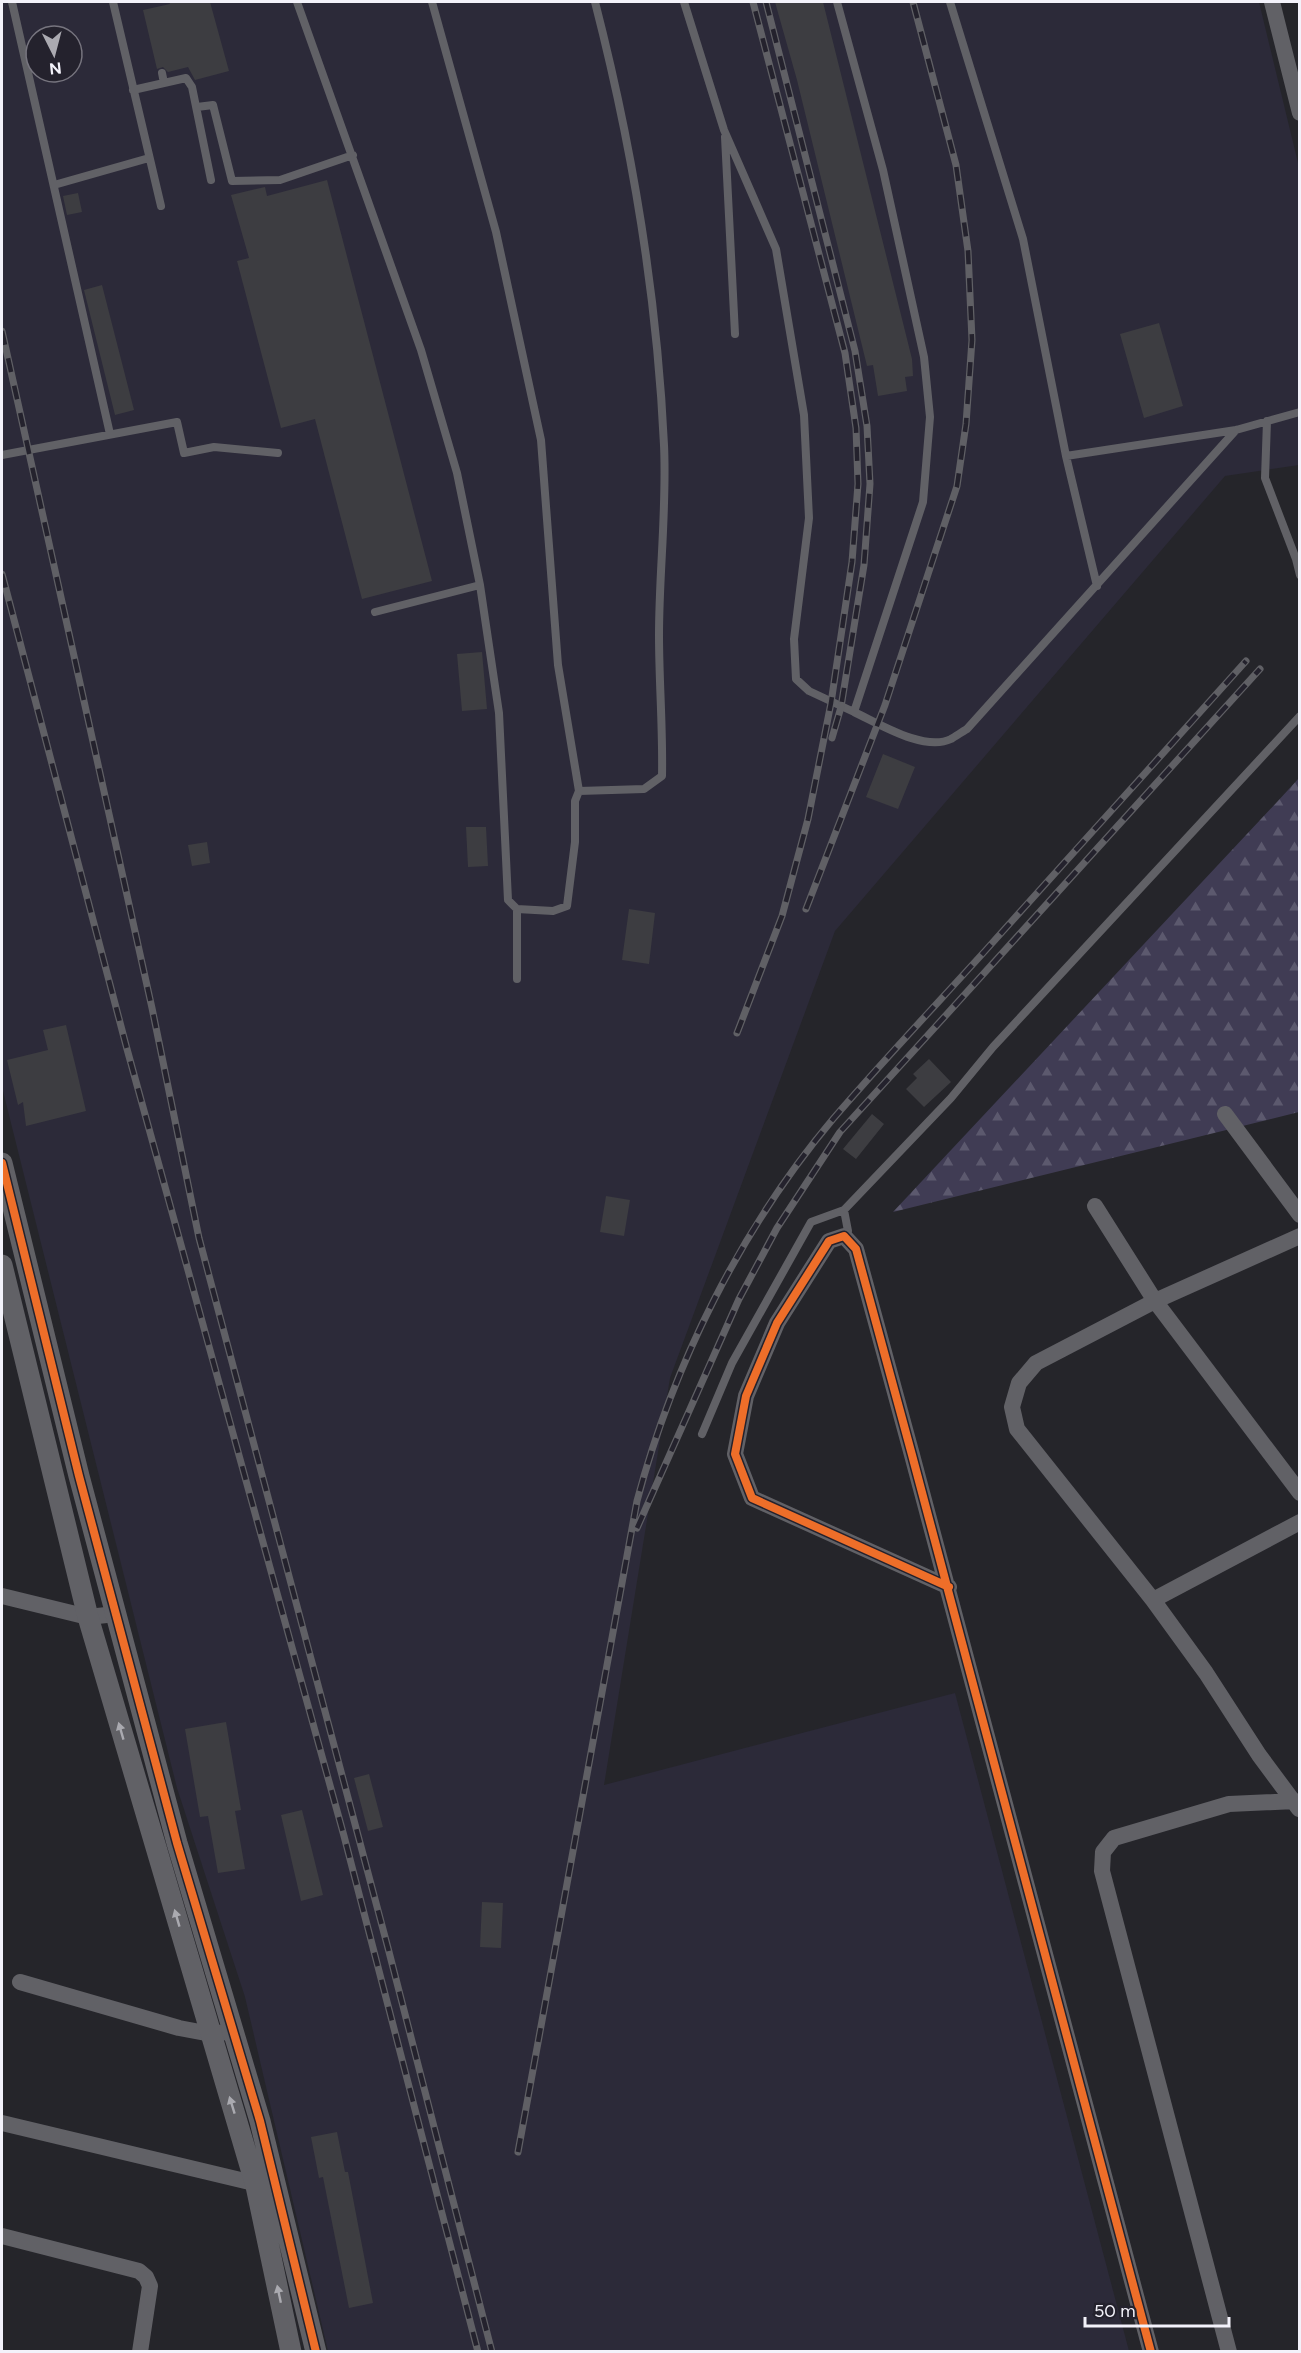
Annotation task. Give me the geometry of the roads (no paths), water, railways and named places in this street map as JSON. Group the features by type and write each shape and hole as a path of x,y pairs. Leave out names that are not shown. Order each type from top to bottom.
{"street":[{"path":"1272,2 1299,113"},
{"path":"1225,1114 1299,1215"},
{"path":"2,1163 79,1476 177,1844 234,2031 266,2186 291,2352"},
{"path":"1095,1206 1155,1301 1299,1493"},
{"path":"948,1587 752,1497 735,1455 746,1396 777,1323 829,1241 844,1236 856,1249 1024,1865 1151,2352"},
{"path":"1297,1806 1259,1755 1206,1673 1153,1600 1017,1429 1012,1407 1019,1383 1036,1364 1155,1301 1299,1236"},
{"path":"2,1265 88,1617 211,2034 266,2186 316,2352"},
{"path":"1153,1600 1299,1522"},
{"path":"2,1596 88,1617 116,1614"},
{"path":"1229,2352 1102,1871 1103,1852 1114,1838 1203,1810 1229,1804 1297,1806"},
{"path":"20,1982 211,2034 234,2031"},
{"path":"2,2123 266,2186"},
{"path":"2,2236 139,2271 147,2277 150,2286 140,2352"}],"lane":[{"path":"12,2 110,435"},
{"path":"113,2 161,206"},
{"path":"297,2 421,350 457,473 480,585 499,713 508,900 517,909 554,911 567,906 575,842 575,801 579,791 558,665 541,440 496,231 432,2"},
{"path":"579,791 644,789 654,783 662,776 663,736 659,637 664,447 657,356 639,215 620,105 595,2"},
{"path":"684,2 724,130 776,249 804,415 809,518 794,639 796,679 809,692 895,732 932,742 950,740 987,709 1236,430"},
{"path":"837,2 883,170 924,357 930,417 923,502 854,712"},
{"path":"950,2 1023,239 1066,456 1097,586"},
{"path":"133,90 163,78 186,78 192,87 197,107 211,180"},
{"path":"197,107 213,105 232,181 280,180 353,155"},
{"path":"724,130 735,334"},
{"path":"54,185 149,158"},
{"path":"1066,456 1236,430 1299,412"},
{"path":"1267,421 1265,478 1296,559 1299,575"},
{"path":"2,454 177,422 184,453 214,447 278,453"},
{"path":"375,612 480,585"},
{"path":"702,1434 732,1363 811,1222 844,1210 951,1098 993,1047 1299,716"},
{"path":"517,909 517,979"},
{"path":"844,1210 848,1231 844,1236"}],"railway":[{"path":"737,1033 782,916 808,819 831,703 852,562 858,484 856,428 845,353 753,2"},
{"path":"766,2 855,351 867,426 870,484 864,565 841,707 832,738"},
{"path":"806,909 885,705 957,486 966,424 972,340 968,251 956,165 913,2"},
{"path":"2,331 152,1008 199,1238 388,1948 492,2352"},
{"path":"2,574 127,1049 344,1836 478,2352"},
{"path":"518,2152 637,1501 670,1399 714,1300 769,1206 833,1119 1246,661"},
{"path":"637,1528 739,1299 777,1228 840,1132 1260,669"}]}
